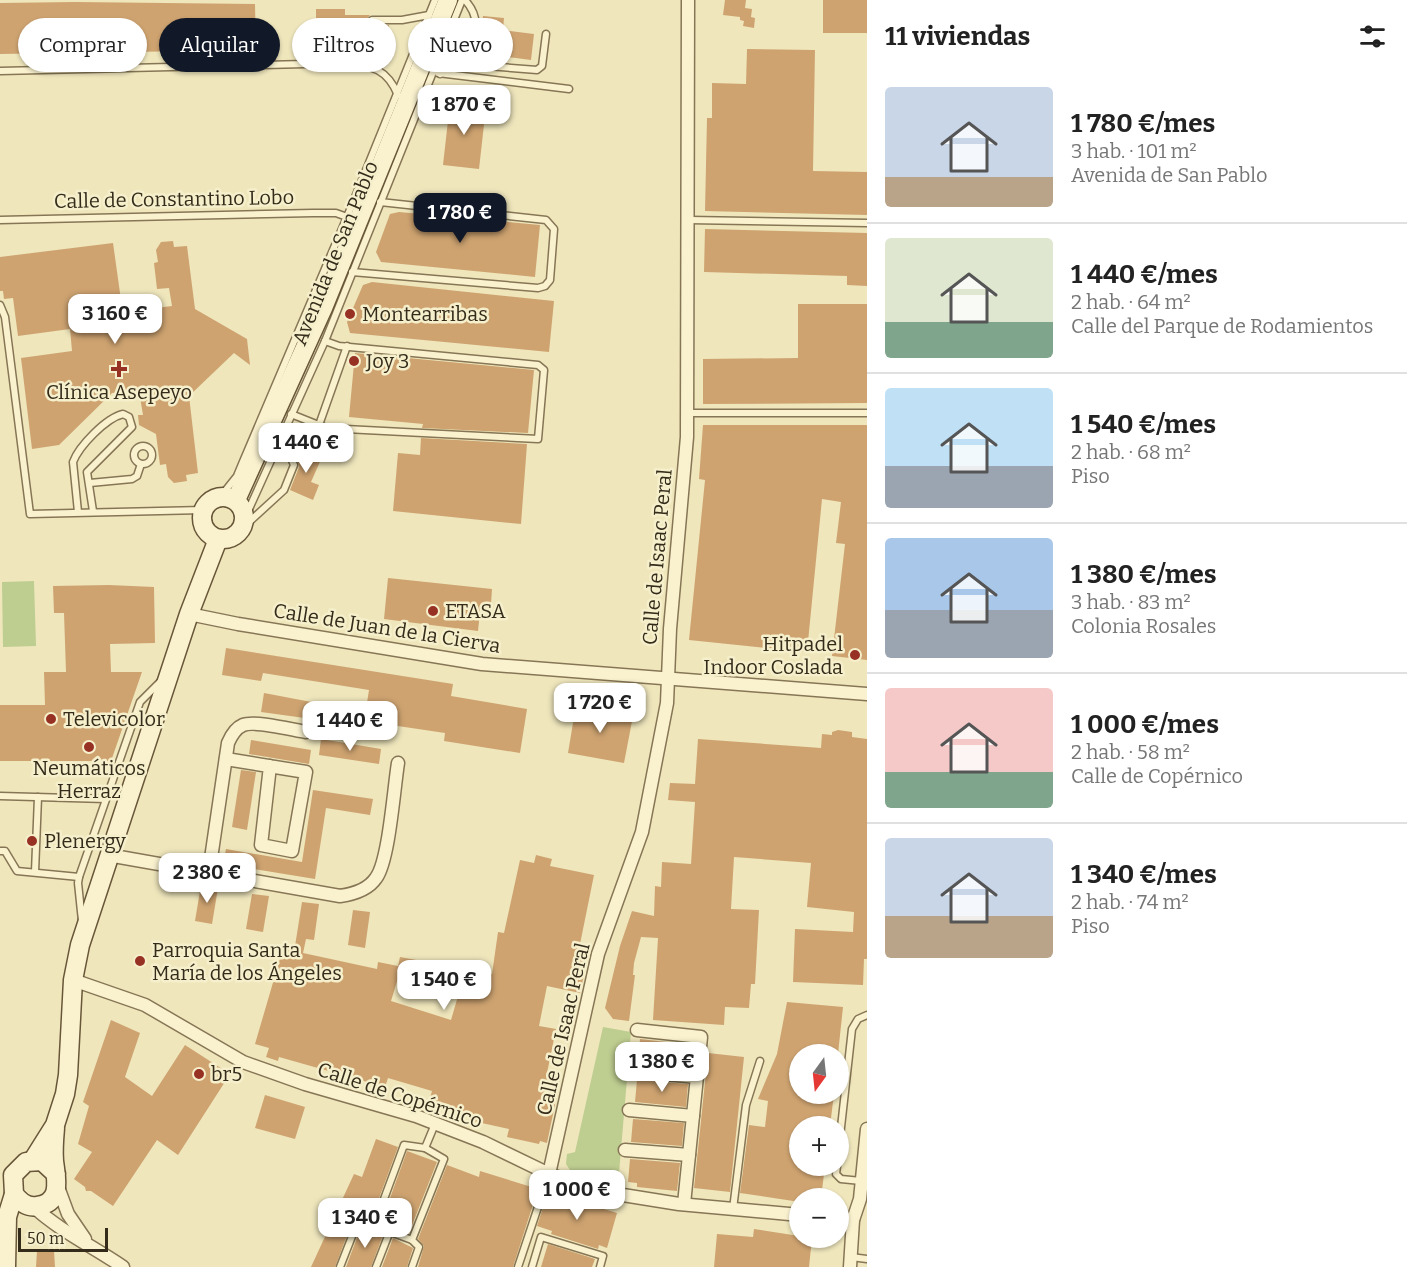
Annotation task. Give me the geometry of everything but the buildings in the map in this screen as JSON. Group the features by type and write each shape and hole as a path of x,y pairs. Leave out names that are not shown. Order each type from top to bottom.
{"street":[{"name":"Avenida de San Pablo","path":"229,498 323,308 448,0"},
{"name":"Calle de Isaac Peral","path":"549,1174 598,954 642,832 667,703 687,413 688,0"},
{"path":"229,498 243,509 240,526 225,539 218,539 206,532 203,526 203,510 213,499 229,498"},
{"path":"7,1246 15,1224 32,1207 47,1203 57,1180 53,1150 55,1125 68,1075 73,980 83,933 189,614 218,539"},
{"name":"Calle de Juan de la Cierva","path":"189,614 482,664 867,694"},
{"path":"209,872 228,743 233,734 244,724 306,732"},
{"path":"226,759 270,766 306,772 292,852 261,845 270,766"},
{"path":"108,855 340,896 357,892 368,886 381,869 398,763"},
{"name":"Calle de Copérnico","path":"73,980 145,1005 243,1062 305,1084 435,1123 483,1142 549,1174 598,1191 684,1204 789,1214"},
{"path":"637,1030 701,1036 684,1204"},
{"path":"633,1071 696,1077"},
{"path":"629,1110 693,1116"},
{"path":"6,1267 7,1217 14,1194 13,1175 21,1165 33,1160 55,1125"},
{"path":"851,1262 853,1220 864,1199 862,1181 867,1130"},
{"path":"625,1150 689,1155"},
{"path":"33,1160 51,1166 68,1214 87,1242"},
{"path":"14,1194 56,1225 87,1242 123,1267"},
{"path":"849,1219 853,1220"}],"lane":[{"name":"Avenida de San Pablo","path":"229,498 398,95 435,0"},
{"name":"Avenida de San Pablo","path":"456,18 463,0"},
{"path":"463,0 475,12 475,18"},
{"path":"396,20 429,15"},
{"path":"513,68 537,70 542,66 546,34"},
{"path":"0,71 292,64"},
{"path":"379,72 386,75 398,95"},
{"name":"Avenida de San Pablo","path":"240,526 325,341 380,202 437,72"},
{"path":"437,72 568,89"},
{"path":"352,272 538,288 545,286 550,280 554,229 546,220 380,202"},
{"name":"Calle de Constantino Lobo","path":"0,220 313,213 336,213 347,217"},
{"path":"689,220 867,222"},
{"path":"0,305 5,317 30,514 203,510"},
{"path":"291,414 319,425 538,439 544,370 538,365 347,346 325,341"},
{"path":"319,425 347,346"},
{"path":"687,413 867,413"},
{"path":"78,512 73,462 76,454 116,416 123,414 129,417 132,427 87,472 93,511"},
{"path":"240,526 284,490 294,465 286,447 278,441"},
{"path":"90,483 132,479 137,476 141,464"},
{"path":"83,933 79,877 140,702 169,675"},
{"path":"0,796 106,799"},
{"path":"35,872 38,797"},
{"path":"1,851 5,851 16,871 79,877"},
{"path":"842,1116 852,1029 858,1018 867,1015"},
{"path":"733,1209 746,1105 760,1061"},
{"path":"425,1148 435,1123"},
{"path":"374,1226 404,1145 425,1148 444,1159 412,1240"},
{"path":"518,1267 549,1174"},
{"path":"838,1176 842,1179 862,1181"},
{"path":"340,1267 358,1221 412,1240 419,1247 412,1267"},
{"path":"376,1267 390,1232"},
{"path":"532,1267 541,1237 603,1256 600,1267"},
{"path":"851,1262 867,1259"}],"green space":[{"path":"34,581 36,646 3,647 2,582"},
{"path":"603,1027 631,1032 618,1185 572,1173 566,1164 567,1154 575,1152"}],"place":[{"name":"Montearribas","path":"350,314"},
{"name":"Joy 3","path":"354,361"},
{"name":"Clínica Asepeyo","path":"119,369"},
{"name":"ETASA","path":"433,611"},
{"name":"Hitpadel Indoor Coslada","path":"855,655"},
{"name":"Televicolor","path":"51,719"},
{"name":"Neumáticos Herraz","path":"89,747"},
{"name":"Plenergy","path":"32,841"},
{"name":"Parroquia Santa María de los Ángeles","path":"140,961"},
{"name":"br5","path":"199,1074"}]}
